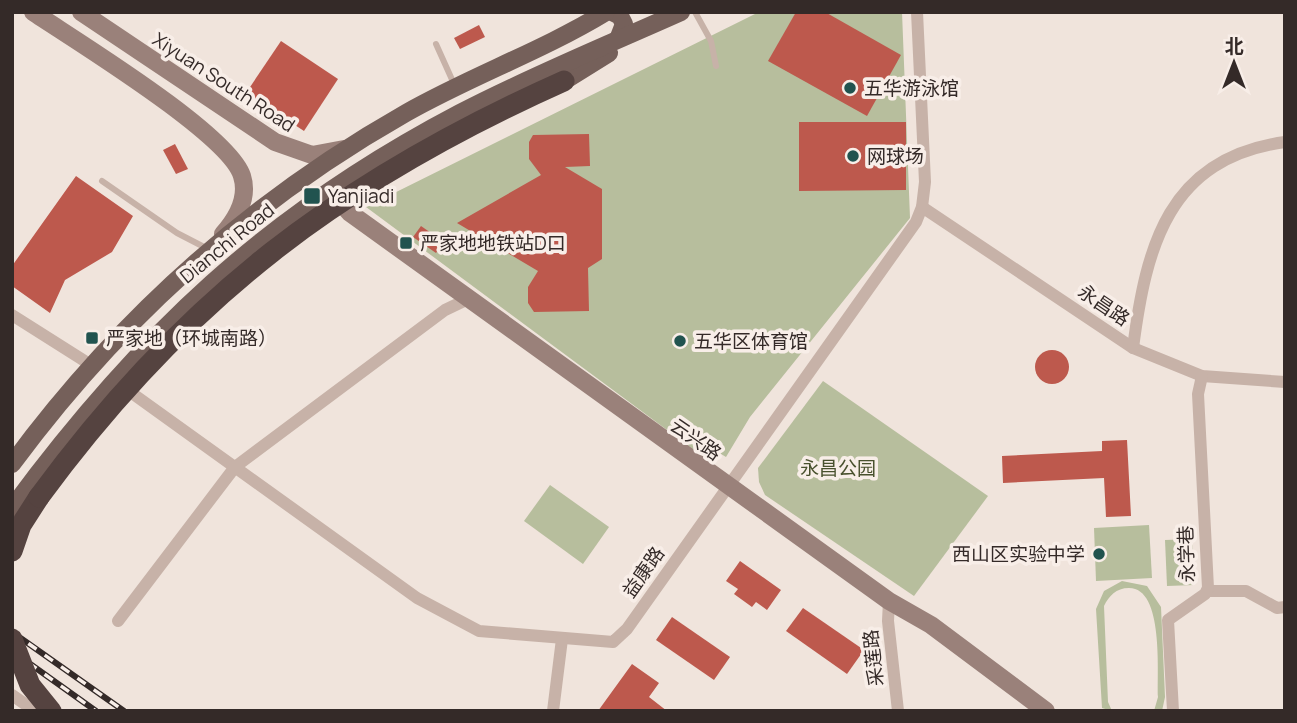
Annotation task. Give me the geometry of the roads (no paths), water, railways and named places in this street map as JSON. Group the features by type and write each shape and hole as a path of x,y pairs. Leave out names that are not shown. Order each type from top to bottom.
{"highway":[{"path":"12,551 29,511 101,417 172,338 234,280 314,220 401,163 485,117 564,81"},
{"path":"12,639 30,685 51,711"}],"main road":[{"path":"564,81 602,58 627,35 658,15 681,12"},
{"path":"606,13 620,16 627,35"},
{"name":"Dianchi Road","path":"15,460 92,365 158,295 208,249 283,192 353,144 455,86 606,13"},
{"path":"564,81 613,54 658,15"},
{"name":"Dianchi Road","path":"12,508 113,380 169,320 218,275 330,191 429,130 627,35"},
{"path":"12,514 40,470"}],"street":[{"path":"33,12 158,97 219,143 234,159 242,175 244,198 239,213 208,249"},
{"name":"Xiyuan South Road","path":"81,12 275,142 306,154 326,155 353,144"},
{"name":"益康路","path":"113,380 417,598 479,631 613,642 621,638 916,222 922,206 925,182 917,12"},
{"path":"158,97 189,108 225,133 237,128 235,117"},
{"path":"1133,348 1139,301 1154,241 1176,202 1202,174 1228,157 1257,146 1285,142"},
{"name":"云兴路","path":"330,191 350,213 468,299 889,601 931,625 1046,711"},
{"name":"永昌路","path":"922,206 1133,348 1202,376 1285,382"},
{"path":"118,621 235,467 445,310 468,299"},
{"path":"12,315 73,350 92,365"},
{"name":"永学巷","path":"1174,711 1168,620 1207,591 1198,394 1202,376"},
{"path":"1207,591 1246,591 1276,608 1285,607"},
{"name":"采莲路","path":"889,601 888,621 898,711"},
{"path":"553,711 562,639"},
{"path":"12,695 35,711"}],"lane":[{"path":"695,12 711,41 716,66"},
{"path":"436,44 455,86"},
{"path":"102,181 177,233 208,249"}],"railway":[{"path":"12,632 124,711"},
{"path":"12,651 96,711"}],"place":[{"name":"五华游泳馆","path":"850,88"},
{"name":"网球场","path":"853,156"},
{"name":"Yanjiadi","path":"312,196"},
{"name":"严家地地铁站D口","path":"406,243"},
{"name":"严家地（环城南路）","path":"92,338"},
{"name":"五华区体育馆","path":"680,341"},
{"name":"西山区实验中学","path":"1099,554"}],"park label":[{"name":"永昌公园","path":"838,468"}]}
